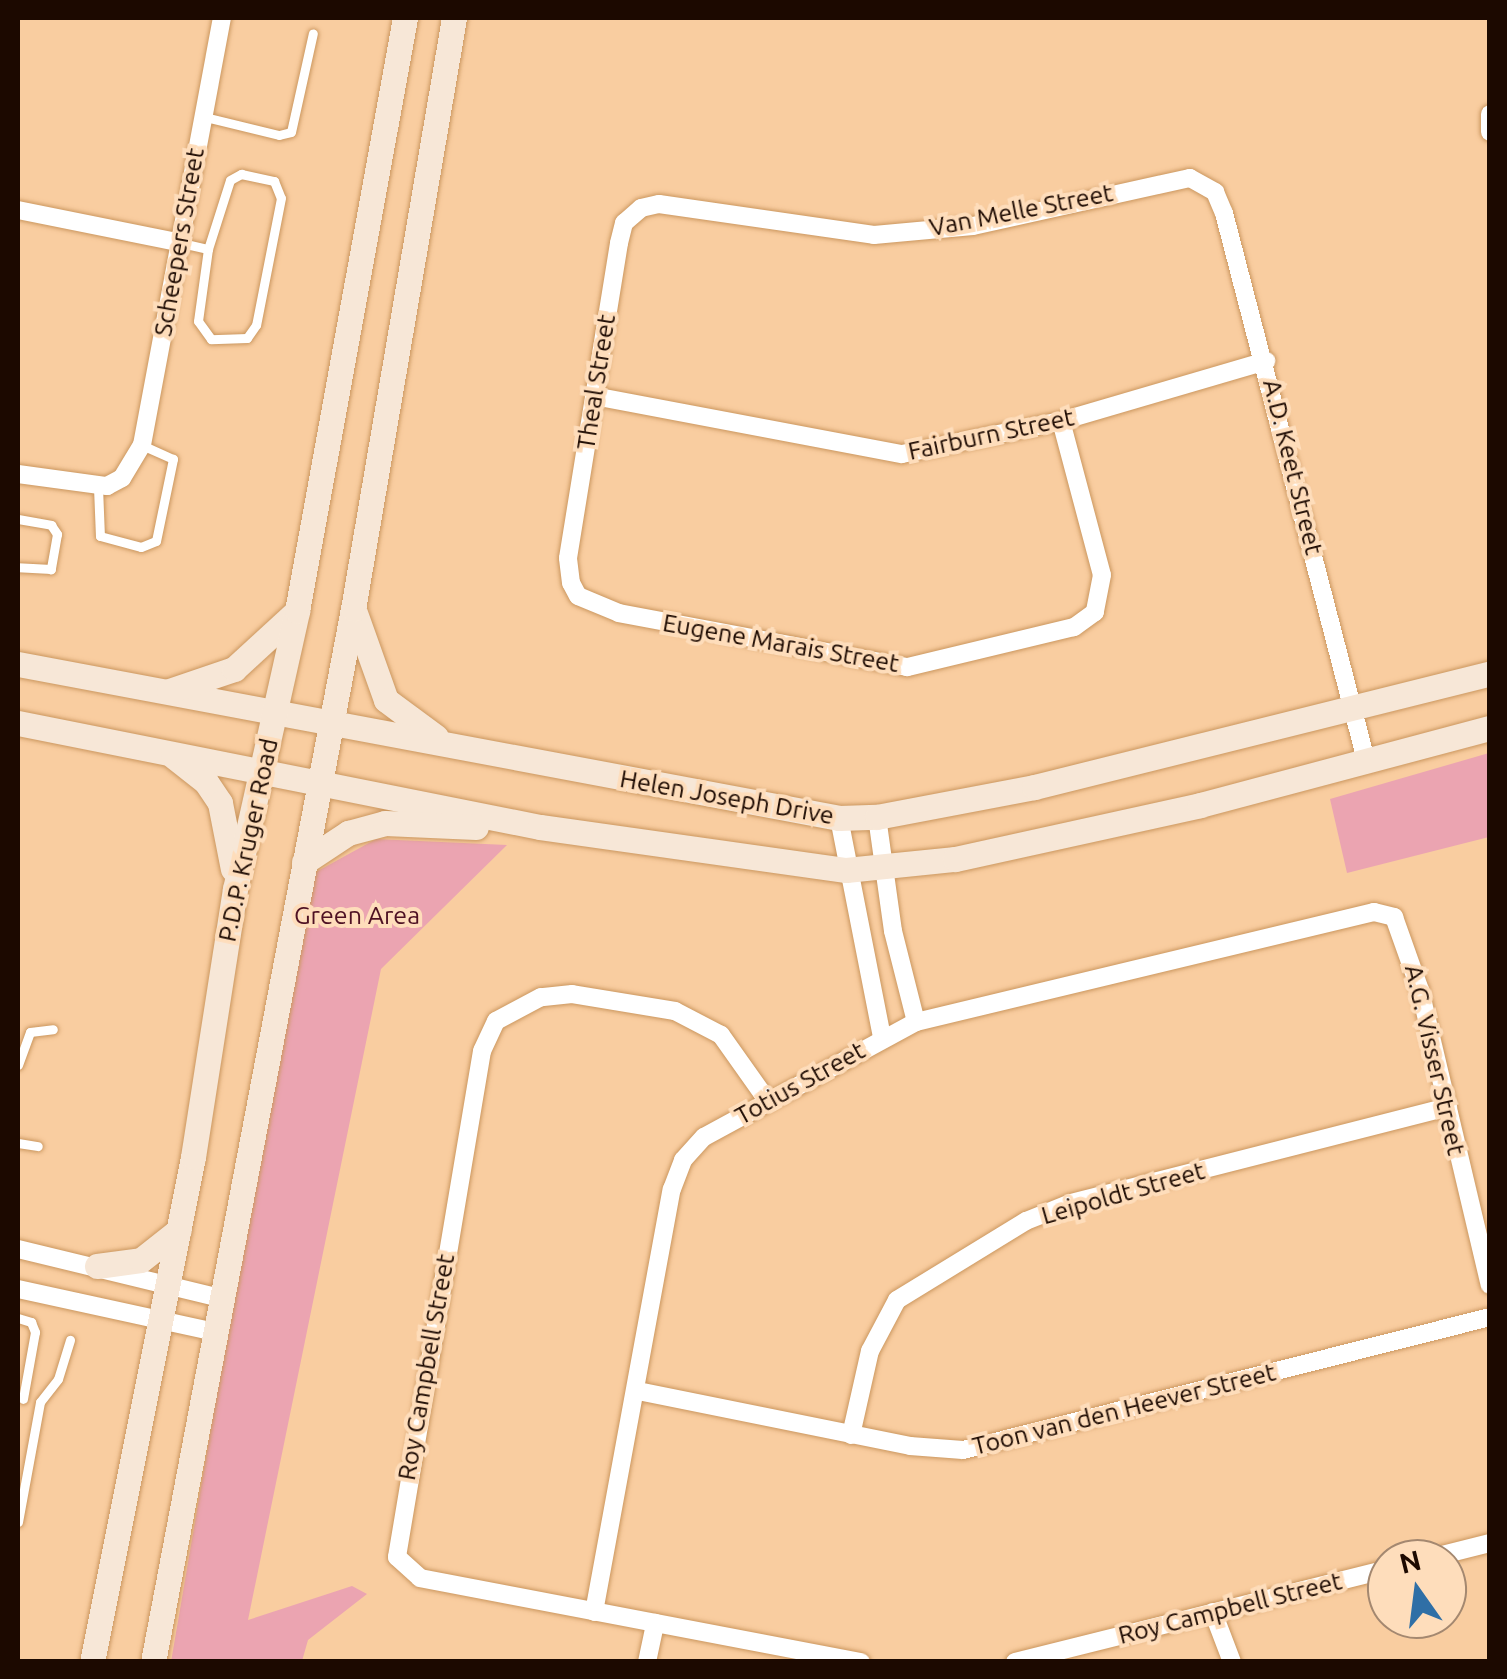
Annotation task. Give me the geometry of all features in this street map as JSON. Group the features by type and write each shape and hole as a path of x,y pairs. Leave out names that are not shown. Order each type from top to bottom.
{"street":[{"name":"Scheepers Street","path":"98,487 132,465 142,445 176,242 222,18"},
{"name":"P.D.P. Kruger Road","path":"92,1662 180,1230 235,889 298,611 404,18"},
{"path":"154,1662 353,608 454,18"},
{"path":"1489,130 1490,114"},
{"name":"Van Melle Street","path":"659,204 874,235 973,226 1167,179 1204,182"},
{"name":"A.D. Keet Street","path":"1204,182 1224,213 1266,361 1366,760"},
{"name":"Theal Street","path":"571,583 568,558 624,223 659,204"},
{"path":"18,210 176,242"},
{"name":"Fairburn Street","path":"594,396 902,454 1061,422 1266,361"},
{"name":"Eugene Marais Street","path":"571,583 578,596 619,613 907,667 1074,627 1095,612 1102,575 1061,422"},
{"path":"18,474 98,487"},
{"path":"353,608 386,700 451,746"},
{"path":"164,693 234,669 298,611"},
{"name":"Helen Joseph Drive","path":"18,664 331,726 839,818 877,817 1034,787 1490,673"},
{"path":"18,723 540,827 846,870 884,869 1200,806 1490,728"},
{"path":"162,749 193,768 220,803 235,889"},
{"path":"877,817 916,1022"},
{"path":"839,818 846,870 882,1038"},
{"path":"304,862 348,834 385,822 540,827"},
{"name":"Totius Street","path":"594,1612 638,1392 672,1189 683,1160 704,1137 916,1022 1374,912"},
{"name":"A.G. Visser Street","path":"1374,912 1394,917 1404,930 1490,1285"},
{"name":"Roy Campbell Street","path":"768,1100 721,1035 675,1011 572,994 541,997 496,1021 488,1034 397,1557 420,1578 654,1623 763,1653 861,1662"},
{"name":"Leipoldt Street","path":"852,1435 870,1351 897,1300 1026,1221 1071,1203 1448,1107"},
{"path":"98,1266 141,1260 180,1230"},
{"path":"18,1249 221,1298"},
{"path":"18,1289 216,1332"},
{"name":"Toon van den Heever Street","path":"638,1392 852,1435 963,1450 1490,1317"},
{"name":"Roy Campbell Street","path":"1015,1662 1367,1574"},
{"path":"1213,1612 1232,1662"},
{"path":"648,1662 654,1623"}],"lane":[{"path":"202,116 279,135 291,132 314,33"},
{"path":"241,174 274,182 281,198 256,325 246,338 202,333 208,249 230,180 241,174"},
{"path":"176,242 208,249"},
{"path":"98,487 100,536 141,547 156,541 173,459 142,445"},
{"path":"18,518 51,525 57,534 51,569 18,567"},
{"path":"18,1065 30,1032 54,1029"},
{"path":"18,1143 38,1146"},
{"path":"18,1318 31,1322 34,1332 20,1398 40,1402"},
{"path":"18,1522 40,1402 58,1379 70,1340"}],"green space":[{"path":"1489,753 1489,837 1347,873 1330,799"},
{"name":"Green Area","path":"376,839 507,845 381,969 248,1620 352,1586 367,1594 308,1640 302,1661 171,1662 305,878"}]}
